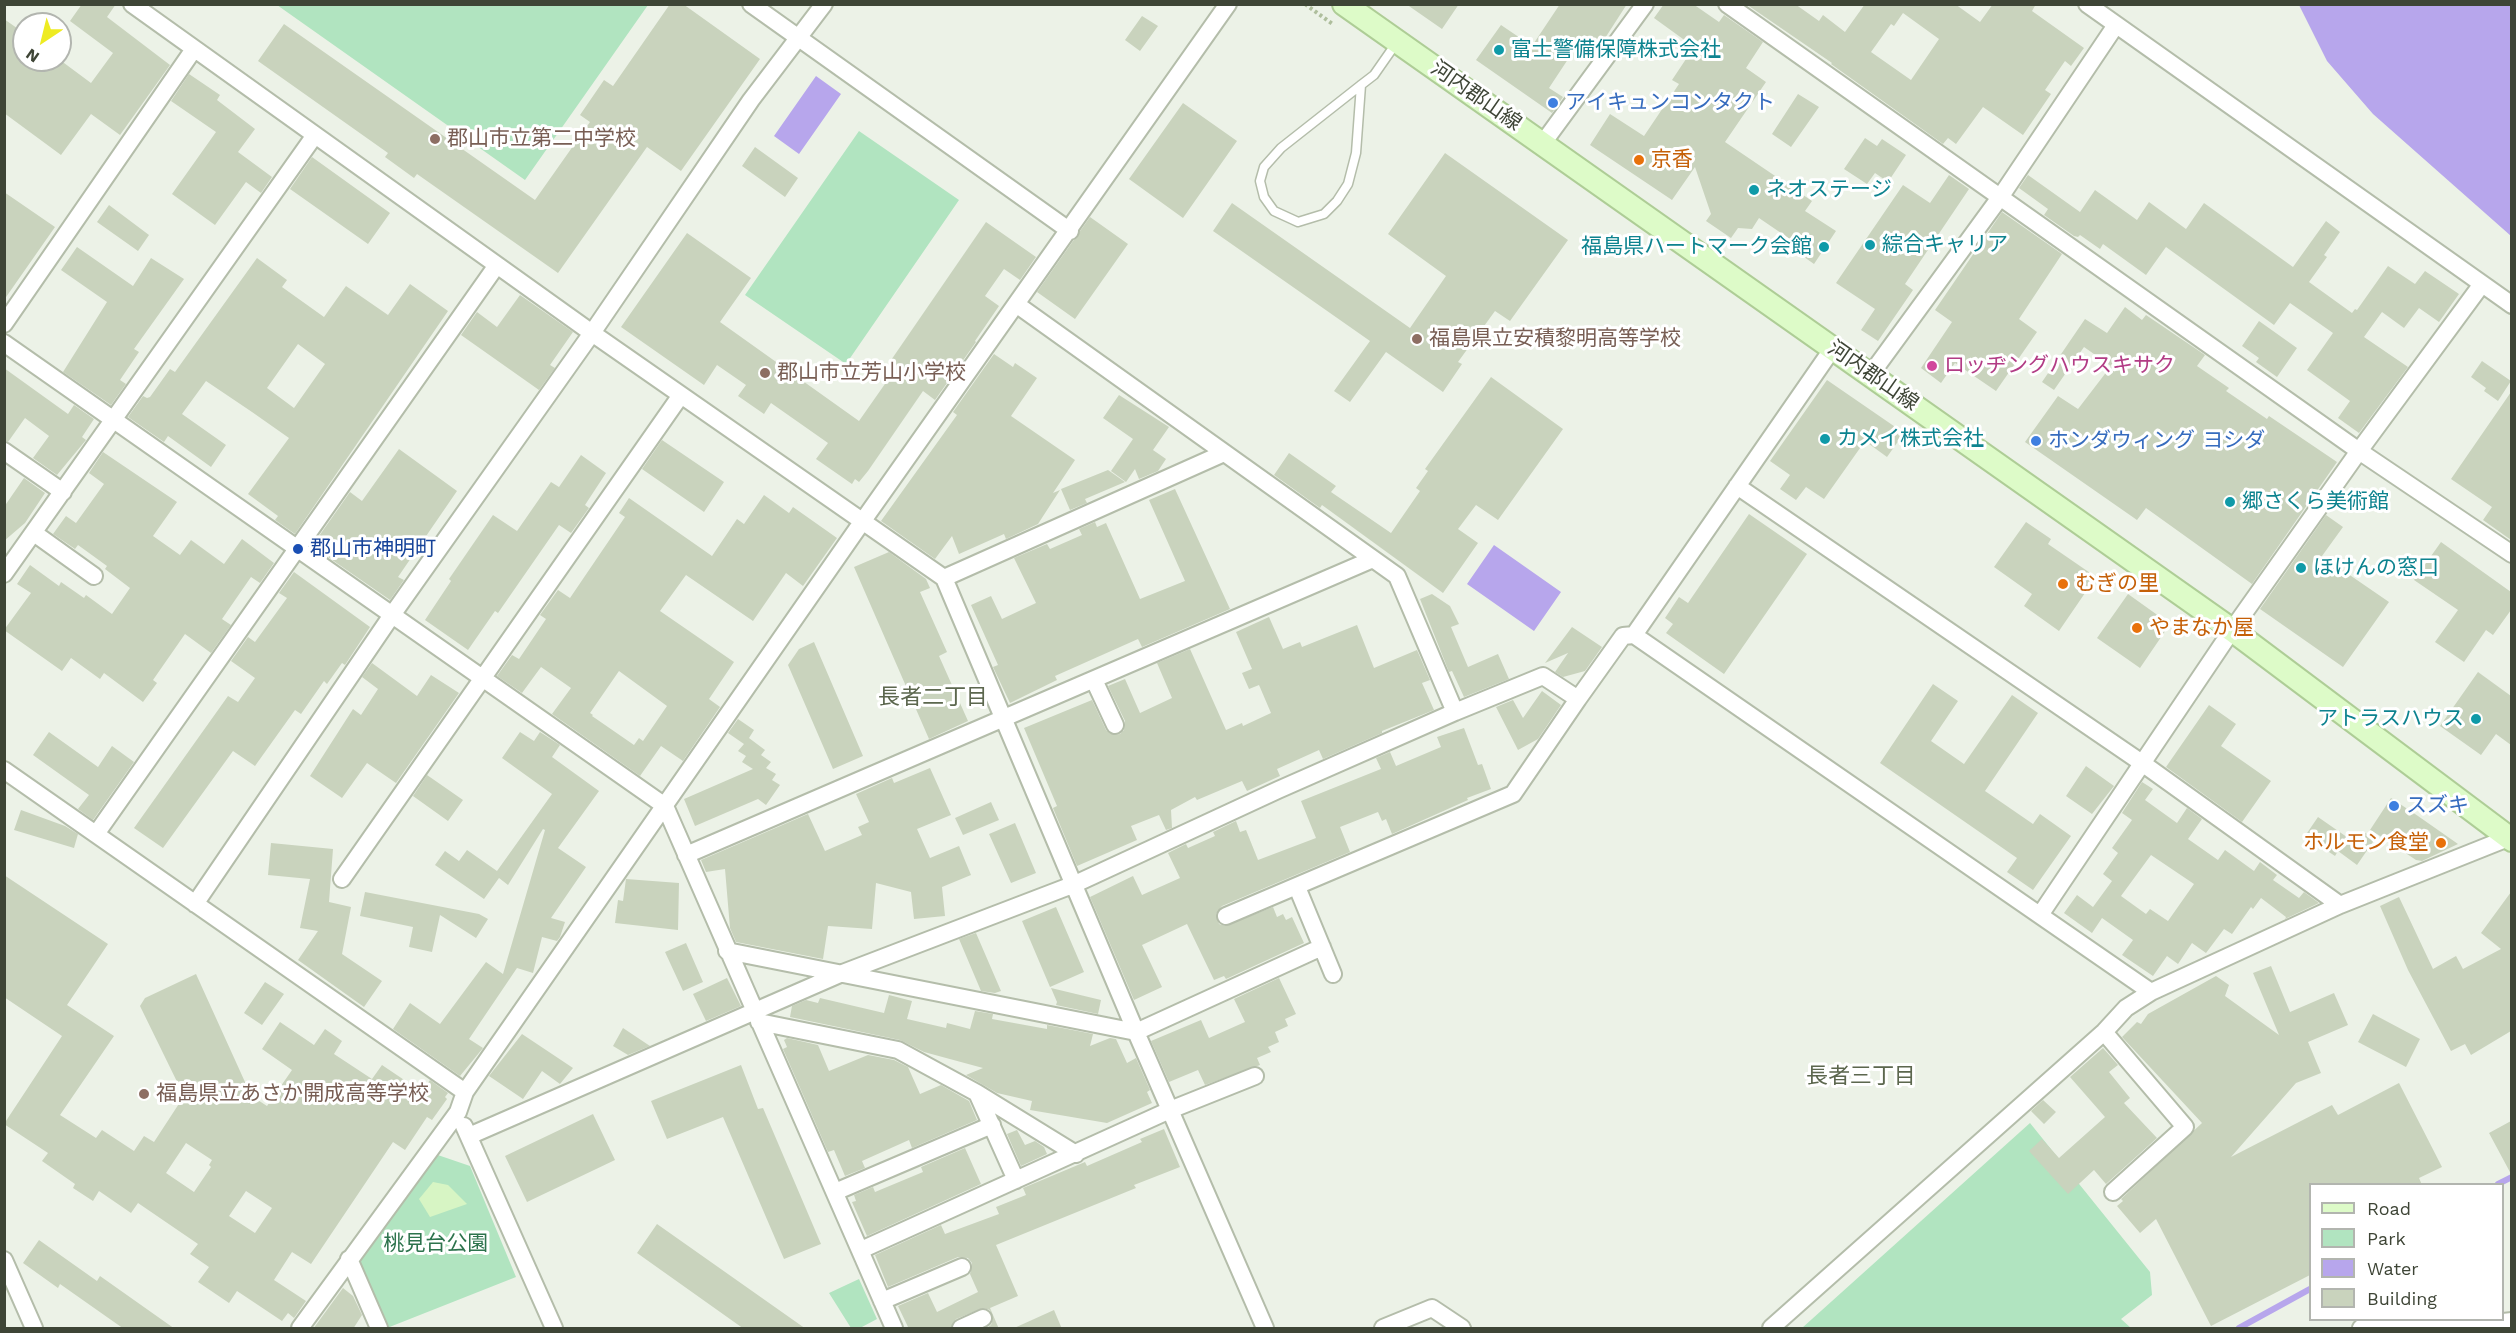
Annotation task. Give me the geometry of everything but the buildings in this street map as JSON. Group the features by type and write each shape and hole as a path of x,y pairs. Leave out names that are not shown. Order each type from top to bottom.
{"main road":[{"name":"河内郡山線","path":"1344,4 2232,630 2510,839"}],"street":[{"path":"132,4 592,333 944,578 1136,1032 1265,1329"},
{"path":"751,4 1070,231"},
{"path":"195,903 392,615 592,333 752,100 825,4"},
{"path":"300,1329 458,1112 465,1092 862,522 1070,231 1228,4"},
{"path":"1544,143 1645,4"},
{"path":"1727,4 2359,451 2511,554"},
{"path":"2087,4 2511,305"},
{"path":"1871,374 2001,196 2116,25"},
{"path":"4,324 194,49"},
{"path":"4,574 114,422 315,135"},
{"path":"96,834 497,265"},
{"path":"2040,915 2232,630 2359,451 2482,284"},
{"path":"1016,304 1397,576 1455,712"},
{"path":"4,343 665,806 894,1329"},
{"path":"1634,635 1833,348"},
{"path":"342,879 681,395"},
{"path":"4,451 63,492"},
{"path":"944,578 1224,453"},
{"path":"1737,486 2142,764 2340,905"},
{"path":"34,533 94,576"},
{"path":"686,855 1373,559"},
{"path":"1226,916 1513,794 1623,636 1634,635 2151,992"},
{"path":"469,1136 756,1016 840,974 1075,884 1455,712 1543,676 1578,699"},
{"path":"1094,680 1115,725"},
{"path":"4,770 465,1092"},
{"path":"1771,1329 2104,1032 2126,1008 2151,992 2340,905 2510,839"},
{"path":"1297,887 1333,974"},
{"path":"727,951 1136,1032 1322,947"},
{"path":"756,1016 898,1050 977,1093 1076,1154"},
{"path":"2104,1032 2184,1127 2113,1192"},
{"path":"861,1250 1170,1110 1254,1076"},
{"path":"977,1093 1016,1180"},
{"path":"458,1112 554,1329"},
{"path":"835,1192 992,1125"},
{"path":"350,1259 379,1329"},
{"path":"4,1260 34,1329"},
{"path":"882,1301 962,1267"},
{"path":"1392,1327 1432,1308 1462,1329"},
{"path":"961,1329 983,1318"},
{"path":"2361,1329 2404,1322 2449,1328 2511,1321"}],"lane":[{"path":"1361,85 1356,153 1348,184 1337,201 1323,214 1298,222 1274,210 1264,197 1260,181 1264,166 1281,148 1361,85 1374,75 1398,42"}],"green space":[{"path":"277,4 648,5 525,180"},
{"path":"859,131 959,200 846,364 745,295"},
{"path":"2030,1123 2150,1272 2152,1295 2121,1319 2131,1328 1802,1328"},
{"name":"桃見台公園","path":"429,1152 470,1166 516,1277 387,1328 349,1259"},
{"path":"859,1279 877,1319 860,1328 851,1328 829,1293"}],"sand":[{"path":"433,1182 448,1185 467,1204 430,1217 419,1199"}],"water":[{"path":"2299,5 2511,5 2511,236 2373,114 2327,61"},
{"path":"816,76 841,94 799,154 774,136"},
{"path":"1494,545 1561,592 1534,631 1467,584"}],"waterway":[{"path":"2500,1183 2512,1177"},
{"path":"2239,1328 2309,1290"}],"place":[{"name":"富士警備保障株式会社","path":"1499,50"},
{"name":"アイキュンコンタクト","path":"1553,103"},
{"name":"郡山市立第二中学校","path":"435,139"},
{"name":"京香","path":"1639,160"},
{"name":"ネオステージ","path":"1754,190"},
{"name":"綜合キャリア","path":"1870,245"},
{"name":"福島県ハートマーク会館","path":"1824,247"},
{"name":"福島県立安積黎明高等学校","path":"1417,339"},
{"name":"ロッヂングハウスキサク","path":"1932,366"},
{"name":"郡山市立芳山小学校","path":"765,373"},
{"name":"カメイ株式会社","path":"1825,439"},
{"name":"ホンダウィング ヨシダ","path":"2036,441"},
{"name":"郷さくら美術館","path":"2230,502"},
{"name":"郡山市神明町","path":"298,549"},
{"name":"ほけんの窓口","path":"2301,568"},
{"name":"むぎの里","path":"2063,584"},
{"name":"やまなか屋","path":"2137,628"},
{"name":"アトラスハウス","path":"2476,719"},
{"name":"スズキ","path":"2394,806"},
{"name":"ホルモン食堂","path":"2441,843"},
{"name":"福島県立あさか開成高等学校","path":"144,1094"}],"district":[{"name":"長者二丁目","path":"933,698"},
{"name":"長者三丁目","path":"1861,1077"}]}
